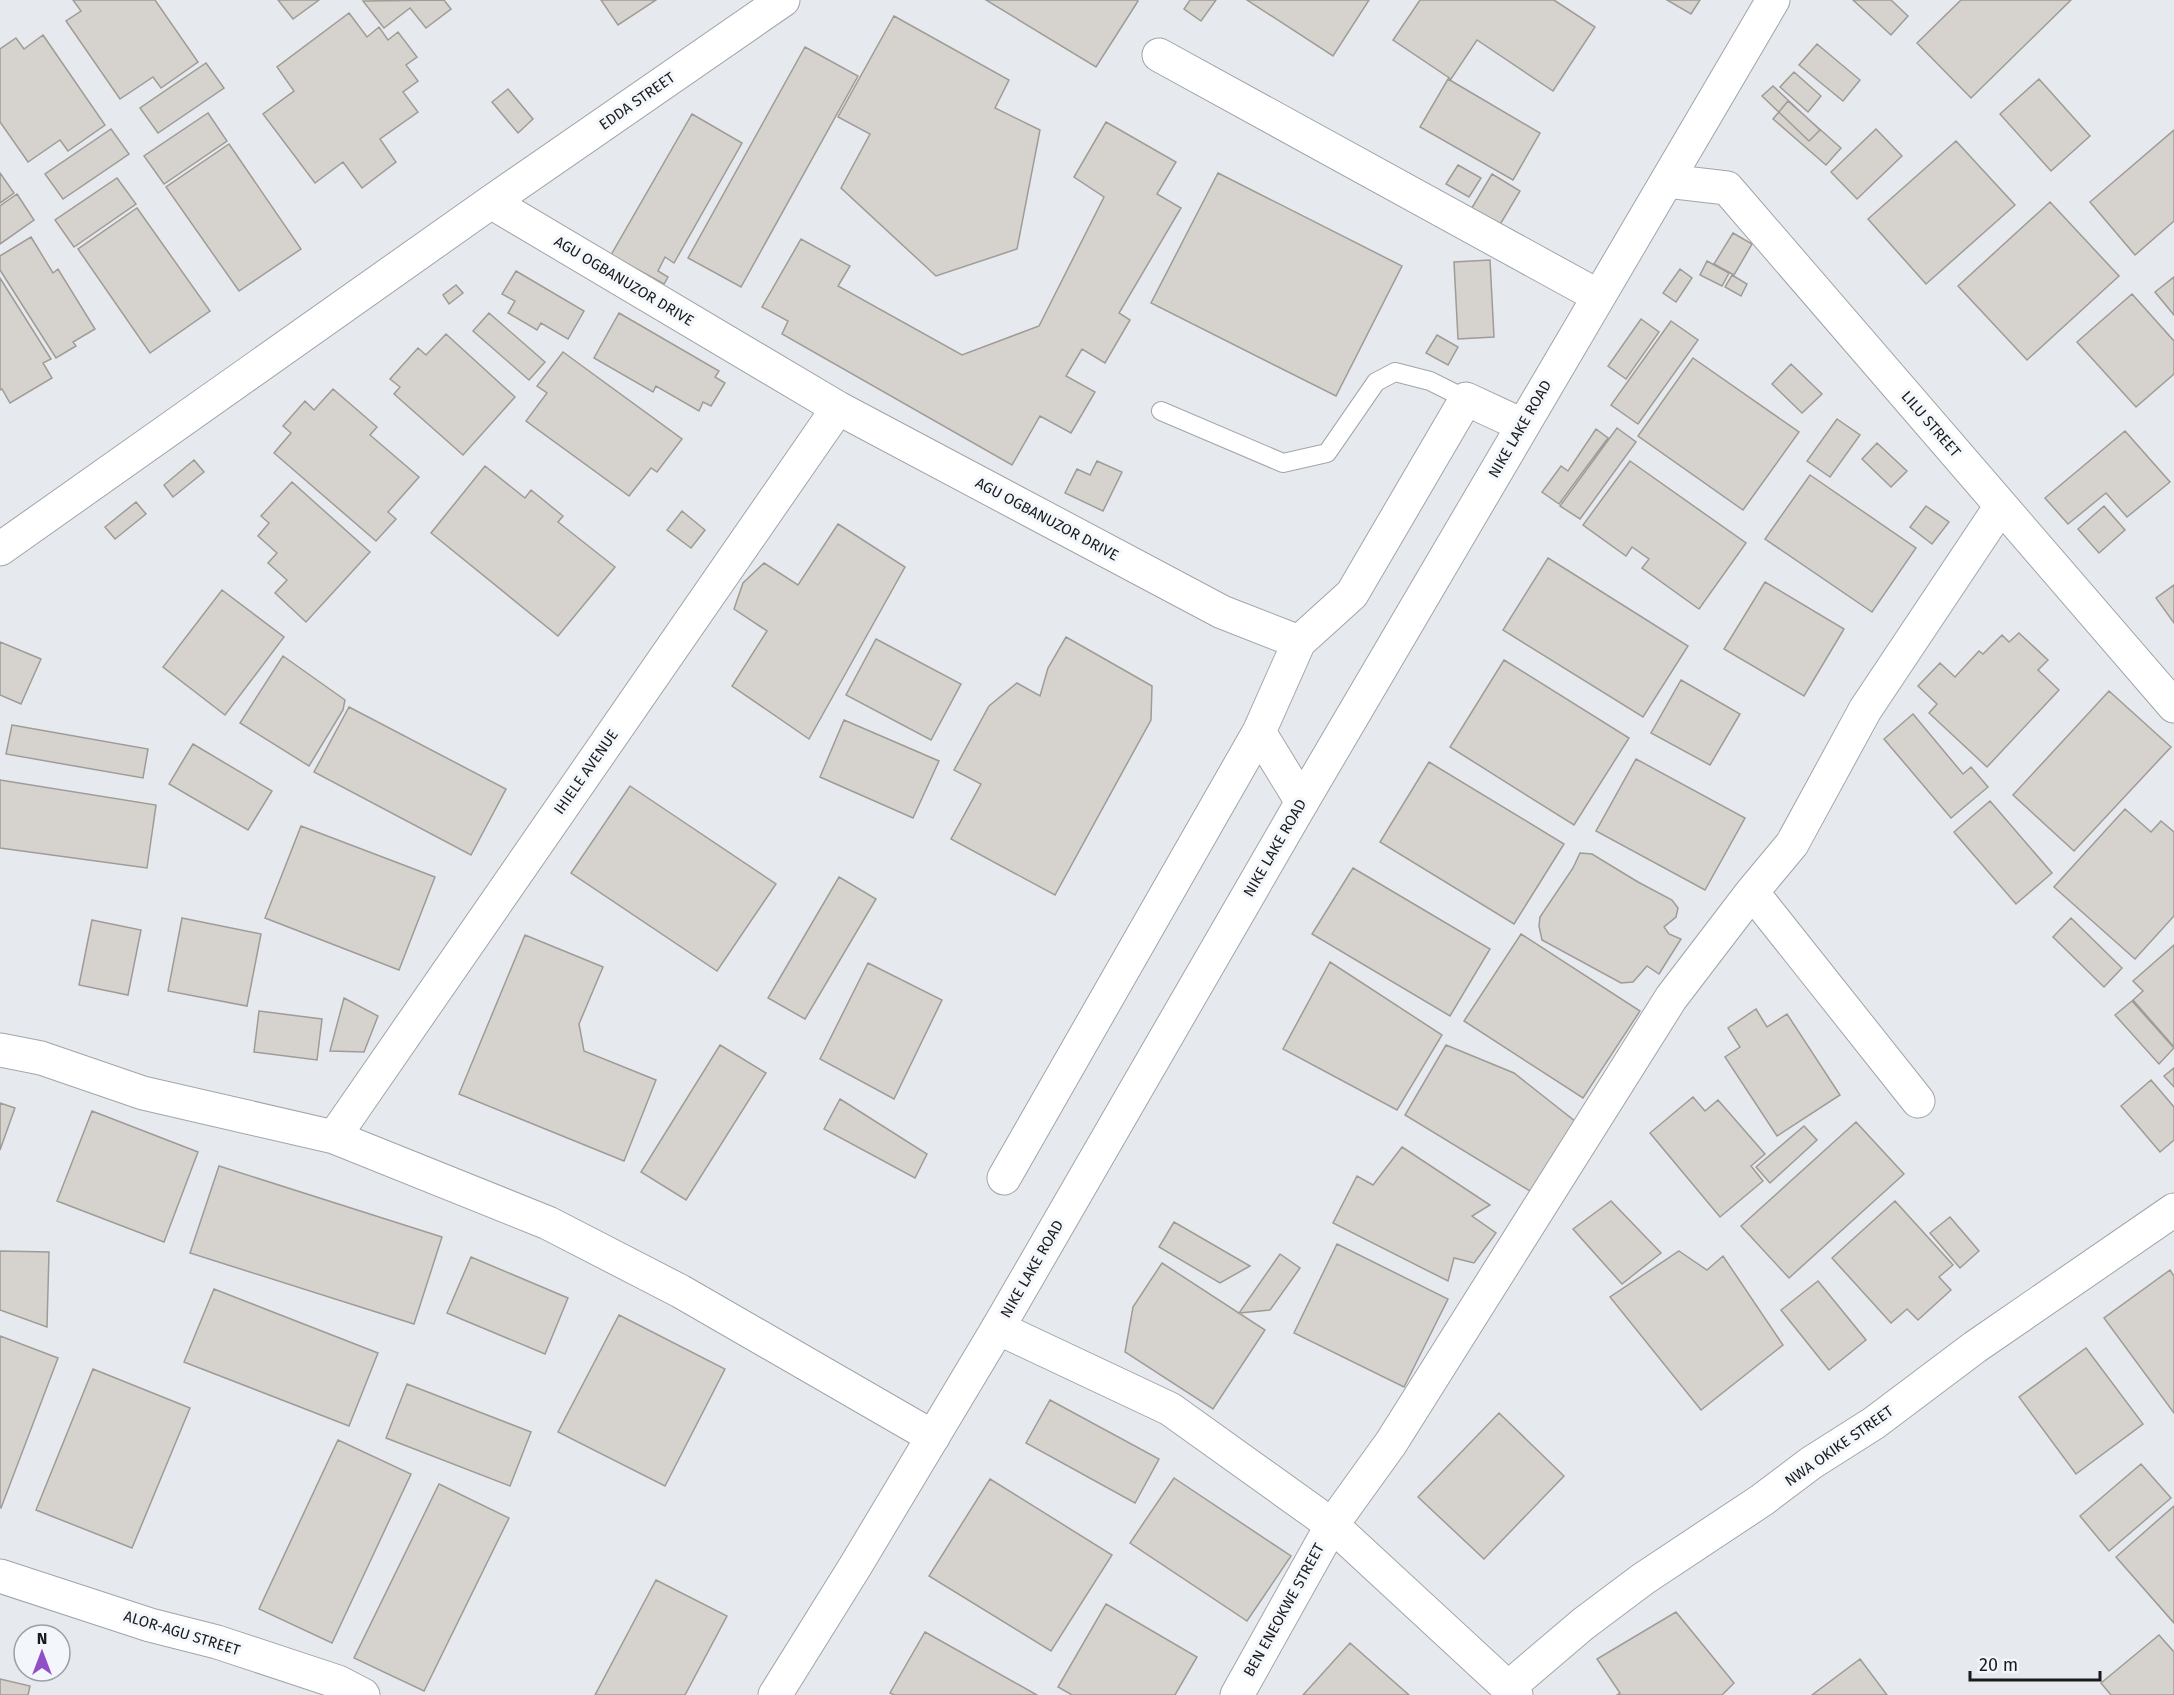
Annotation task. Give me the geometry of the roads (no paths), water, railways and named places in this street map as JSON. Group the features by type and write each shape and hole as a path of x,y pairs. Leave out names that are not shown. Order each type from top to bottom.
{"street":[{"name":"EDDA STREET","path":"0,549 491,202 783,0"},
{"name":"NIKE LAKE ROAD","path":"775,1695 998,1328 1522,425 1773,0"},
{"path":"1159,55 1598,296"},
{"name":"LILU STREET","path":"1667,181 1727,189 2174,706"},
{"name":"AGU OGBANUZOR DRIVE","path":"491,202 838,408 1222,612 1299,642"},
{"path":"1004,1178 1259,732 1299,642 1352,594 1466,399 1522,425"},
{"name":"IHIELE AVENUE","path":"334,1137 838,408"},
{"name":"BEN ENEOKWE STREET","path":"1237,1695 1332,1525 1391,1443 1671,998 1792,844 1865,710 2001,506"},
{"path":"1259,732 1302,802"},
{"path":"1752,892 1918,1101"},
{"path":"0,1050 41,1058 143,1093 334,1137 548,1222 680,1292 933,1437"},
{"name":"NWA OKIKE STREET","path":"1512,1691 1583,1624 1643,1579 1762,1500 1811,1463 1874,1423 1975,1347 2174,1210"},
{"path":"998,1328 1170,1409 1332,1525 1512,1691"},
{"name":"ALOR-AGU STREET","path":"0,1576 150,1624 217,1642 338,1682 363,1695"}],"lane":[{"path":"1161,411 1283,463 1327,453 1376,382 1395,372 1430,381 1466,399"}]}
